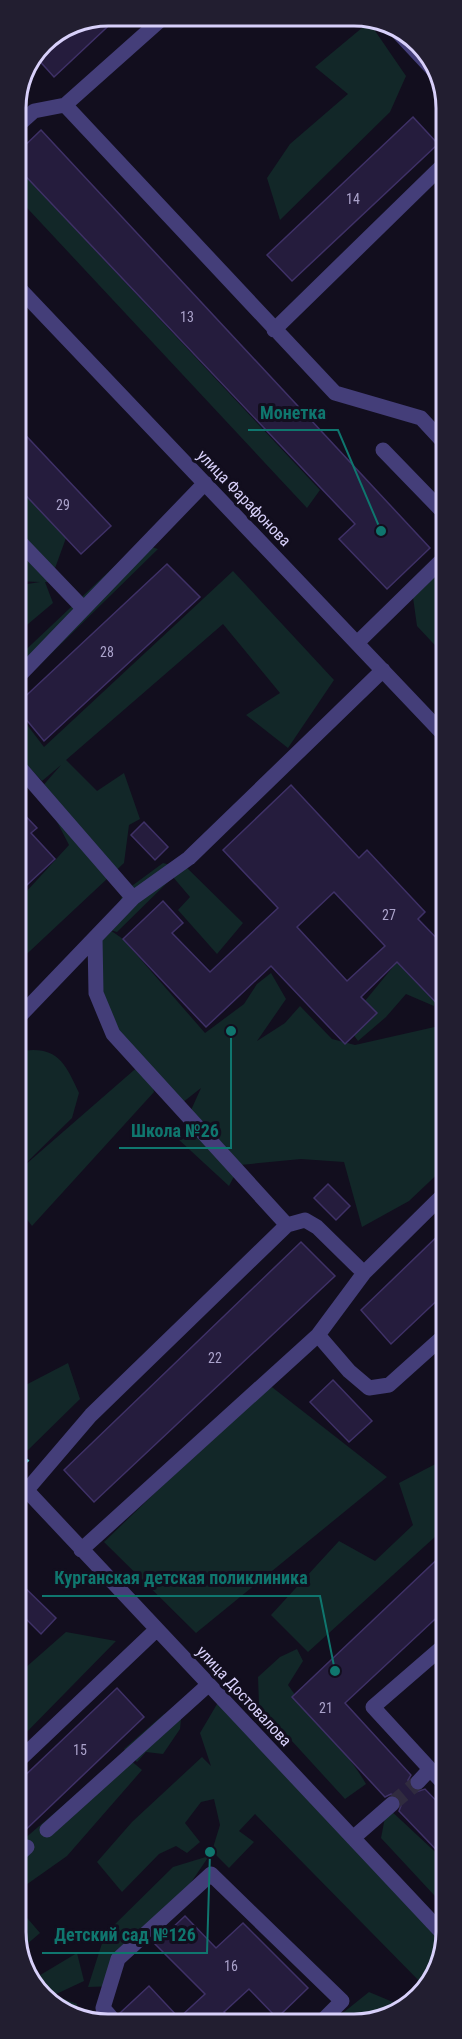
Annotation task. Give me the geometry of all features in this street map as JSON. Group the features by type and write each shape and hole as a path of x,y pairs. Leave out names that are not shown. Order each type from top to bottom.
{"street":[{"path":"26,118 34,111 65,105 154,26"},
{"path":"65,105 335,393 421,418 436,434"},
{"path":"274,330 436,172"},
{"name":"улица Фарафонова","path":"26,296 436,726"},
{"path":"382,450 436,505"},
{"path":"26,668 205,483"},
{"path":"26,548 83,608"},
{"path":"357,643 436,566"},
{"path":"26,1010 133,898 189,858 383,670"},
{"path":"26,775 133,898"},
{"path":"95,938 96,993 113,1034 287,1225"},
{"path":"81,1550 318,1335 364,1273 436,1202"},
{"path":"26,1491 91,1415 287,1225 305,1220 317,1227 364,1273"},
{"path":"318,1335 349,1371 369,1388 389,1385 436,1343"},
{"name":"улица Достовалова","path":"26,1491 436,1926"},
{"path":"26,1754 156,1630"},
{"path":"436,1653 373,1707 436,1776"},
{"path":"47,1830 208,1685"},
{"path":"418,1782 430,1769"},
{"path":"352,1838 392,1804"},
{"path":"109,2014 104,2008 118,1959 211,1874 342,2001 329,2014"}],"green space":[{"path":"363,27 370,27 373,28 406,76 390,112 280,220 267,178 290,144 348,94 315,67"},
{"path":"26,177 320,490 307,508 26,207"},
{"path":"26,496 66,538 50,582 45,582 53,603 26,626 26,584 40,582 26,581"},
{"path":"139,543 158,549 26,678 26,650"},
{"path":"436,565 436,646 417,626 411,583"},
{"path":"233,571 334,680 288,748 246,715 280,693 223,624 66,760 97,791 124,773 140,819 129,825 124,863 26,955 26,892 69,845 40,789 61,765 42,781 26,764 26,723 44,747"},
{"path":"163,863 181,868 184,865 243,923 217,954 178,910 190,897 173,877 117,932 110,930 123,939 205,1033 244,1004 257,984 271,973 286,999 257,1041 285,1023 300,1006 332,1039 355,1045 436,1027 436,1175 409,1201 362,1227 344,1162 301,1159 240,1165 229,1186 178,1139 201,1088 173,1110 149,1075 154,1092 32,1226 26,1218 26,1164 141,1064 101,1016 95,961 106,927 125,891"},
{"path":"397,962 435,1001 434,1006 406,994 386,1017 358,1041 346,1024"},
{"path":"26,1050 40,1050 49,1053 63,1063 79,1093 72,1118 26,1163"},
{"path":"68,1363 80,1399 27,1451 26,1450 26,1385"},
{"path":"268,1384 387,1477 196,1633 104,1542"},
{"path":"436,1464 436,1536 308,1652 271,1615 339,1541 375,1561 413,1525 399,1483"},
{"path":"66,1632 116,1641 26,1733 26,1667"},
{"path":"297,1649 303,1661 288,1685 348,1758 366,1784 345,1799 259,1705 258,1677 280,1657"},
{"path":"220,1699 436,1925 434,1953 419,1981 255,1814 239,1831 254,1842 229,1868 212,1851 220,1825 214,1799 201,1802 185,1823 200,1842 187,1853 176,1846 159,1854 122,1892 97,1862 132,1822 202,1757 211,1766 200,1733"},
{"path":"182,1710 180,1729 163,1754 146,1752 137,1762 124,1749 164,1714"},
{"path":"123,1754 142,1770 67,1856 26,1885 26,1837"},
{"path":"387,1807 436,1853 436,1897 381,1838"},
{"path":"209,1856 175,1906 125,1945 115,1986 88,1987 105,1934 173,1867"},
{"path":"26,1917 40,1933 26,1945"},
{"path":"77,1953 84,1981 55,1994 39,1976"},
{"path":"369,1992 394,2002 365,2013 339,2014"},
{"path":"57,1996 77,2004 77,2007"}],"building":[{"path":"108,26 54,77 40,61 50,50 62,39 76,32 92,27"},
{"path":"413,117 436,142 436,146 292,281 267,255"},
{"path":"41,130 430,548 387,589 339,539 355,524 26,177 26,144"},
{"path":"26,436 111,526 81,554 26,496"},
{"path":"167,564 200,597 44,741 26,719 26,696"},
{"path":"291,785 359,858 367,850 425,912 418,919 436,938 436,1003 397,962 361,997 377,1013 345,1044 271,966 206,1027 123,939 163,901 183,923 172,933 210,972 278,908 223,850","holes":["334,892 385,946 347,981 297,927"]},
{"path":"26,816 37,828 31,833 55,859 26,886"},
{"path":"144,822 168,847 155,860 131,835"},
{"path":"328,1184 350,1206 336,1220 314,1198"},
{"path":"436,1238 436,1301 391,1344 361,1310"},
{"path":"301,1242 335,1276 94,1502 64,1470"},
{"path":"333,1380 372,1421 349,1442 310,1402"},
{"path":"436,1560 436,1618 345,1703 411,1775 408,1780 411,1789 416,1792 425,1789 436,1800 436,1850 399,1811 402,1803 399,1797 391,1794 385,1797 292,1697"},
{"path":"26,1589 56,1618 41,1634 26,1619"},
{"path":"117,1688 144,1717 26,1829 26,1774"},
{"path":"185,1916 216,1948 243,1923 308,1988 281,2014 273,2014 249,1989 224,2012 226,2014 183,2014 205,1994 155,1944"},
{"path":"149,1986 175,2014 121,2014 120,2013"}],"tunnel":[{"path":"392,1804 418,1782"}],"place":[{"name":"Монетка","path":"381,531"},
{"name":"Школа №26","path":"231,1031"},
{"name":"Курганская детская поликлиника","path":"335,1671"},
{"name":"Детский сад №126","path":"210,1852"}]}
